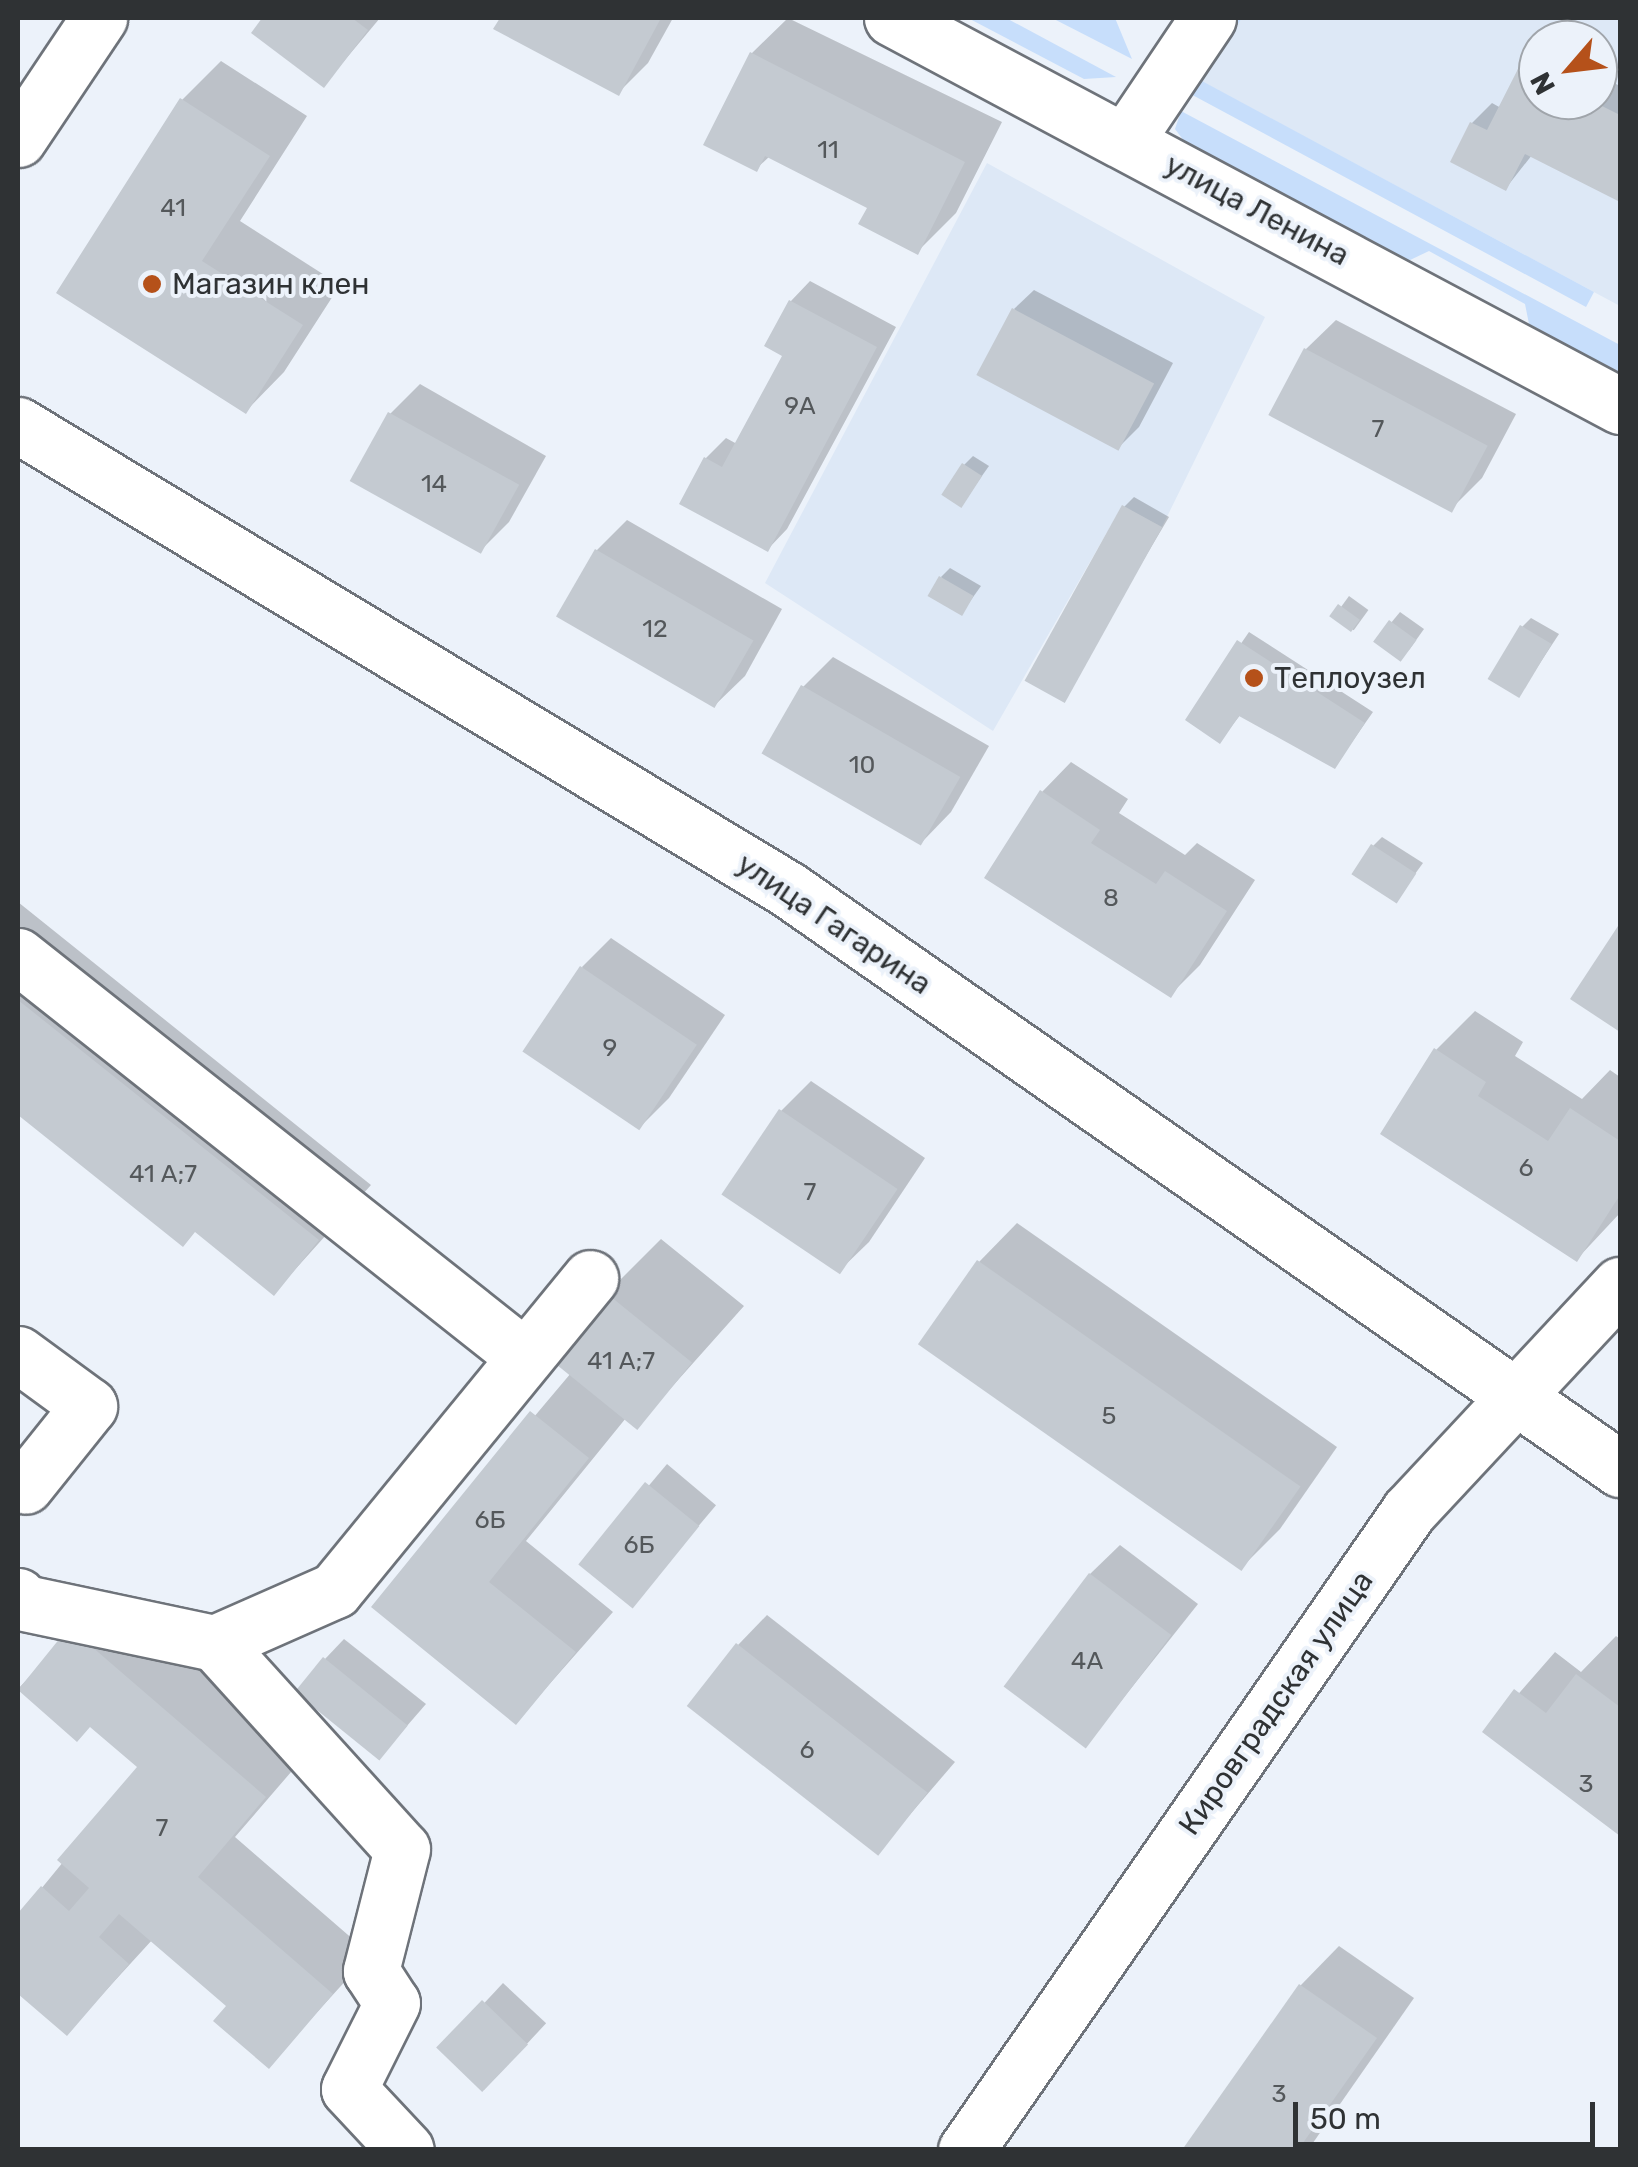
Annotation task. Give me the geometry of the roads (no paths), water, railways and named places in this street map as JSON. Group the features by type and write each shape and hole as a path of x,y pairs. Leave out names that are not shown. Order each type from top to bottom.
{"main road":[{"path":"18,139 99,18"},
{"name":"улица Ленина","path":"892,18 1620,406"},
{"path":"1126,140 1208,18"},
{"name":"улица Гагарина","path":"18,425 789,890 1620,1469"},
{"path":"18,956 525,1357"},
{"path":"18,1596 20,1602 215,1643 335,1590 590,1278"},
{"name":"Кировградская улица","path":"966,2150 1409,1511 1521,1399 1620,1285"},
{"path":"18,1354 89,1406 26,1486"},
{"path":"215,1643 402,1848 372,1971 392,2003 350,2089 406,2150"}],"place":[{"name":"Магазин клен","path":"152,284"},
{"name":"Теплоузел","path":"1254,678"}]}
